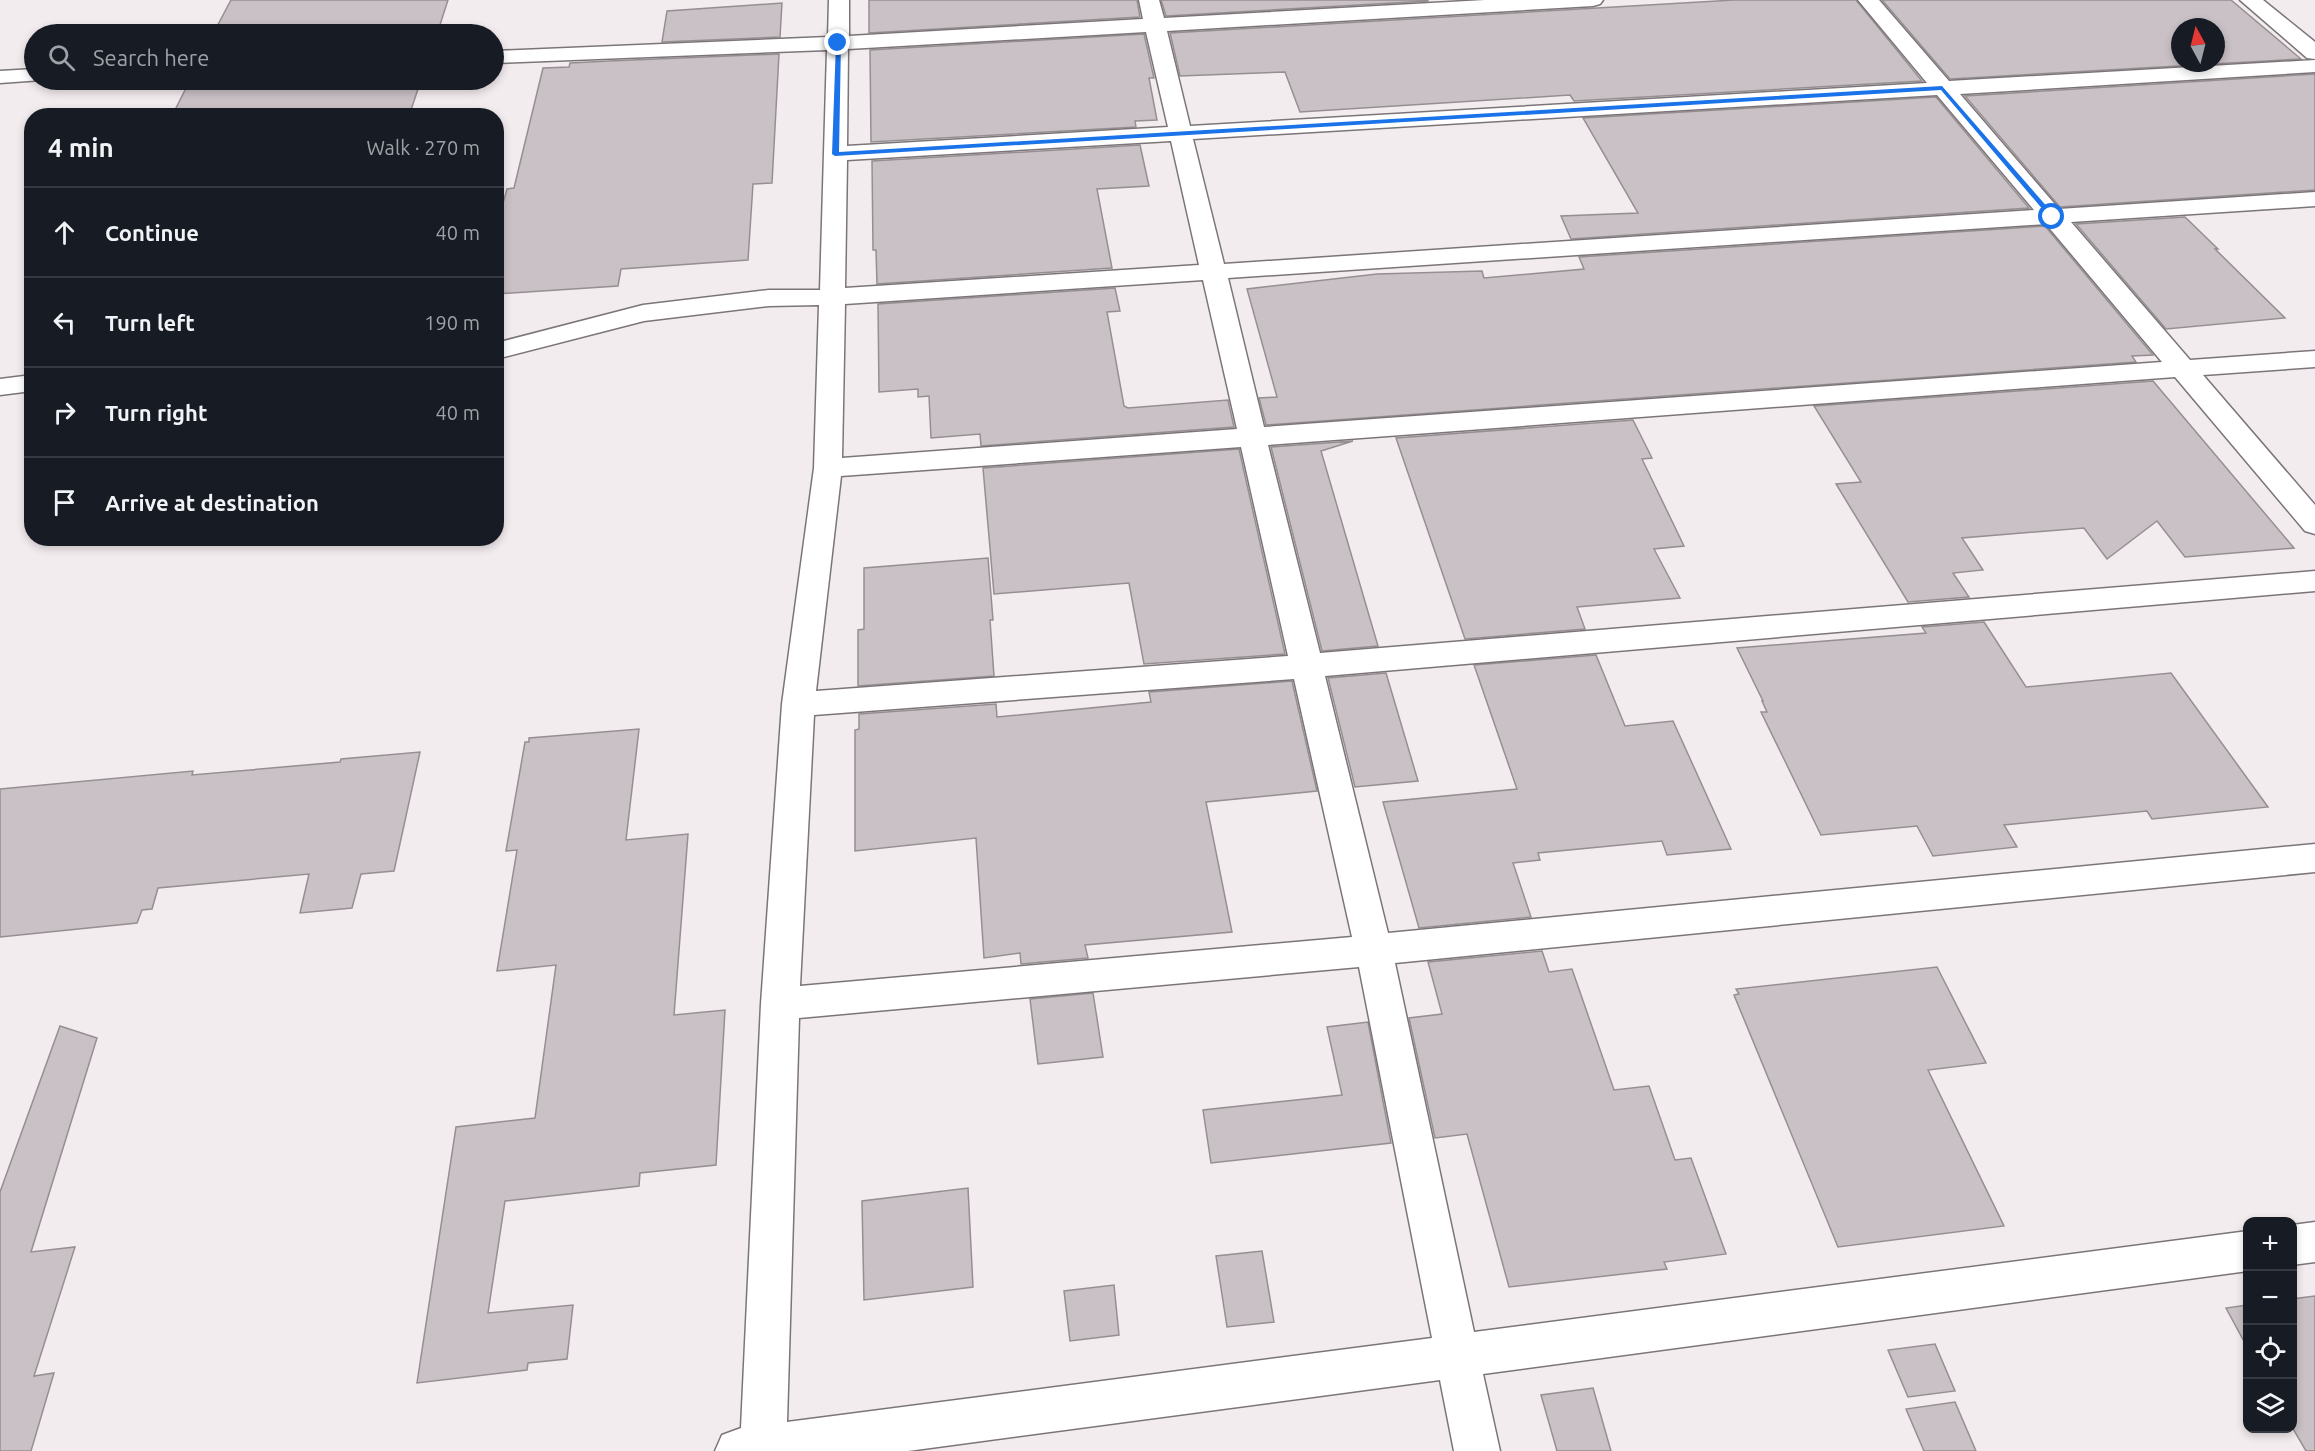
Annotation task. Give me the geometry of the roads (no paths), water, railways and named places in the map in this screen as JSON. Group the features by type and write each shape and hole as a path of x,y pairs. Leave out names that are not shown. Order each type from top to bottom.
{"street":[{"path":"839,0 828,468 798,704 755,1450 2243,1252"},
{"path":"504,57 838,43 1152,13 1593,0"},
{"path":"1868,0 2315,524"},
{"path":"2250,0 2315,53"},
{"path":"1152,13 1374,950 1477,1451"},
{"path":"835,154 2315,66"},
{"path":"0,77 24,76"},
{"path":"504,349 643,313 769,298 832,297 2315,199"},
{"path":"828,468 2315,359"},
{"path":"0,387 24,384"},
{"path":"798,704 1306,666 2315,581"},
{"path":"780,1004 1374,950 2315,858"},
{"path":"2297,1244 2315,1242"}]}
